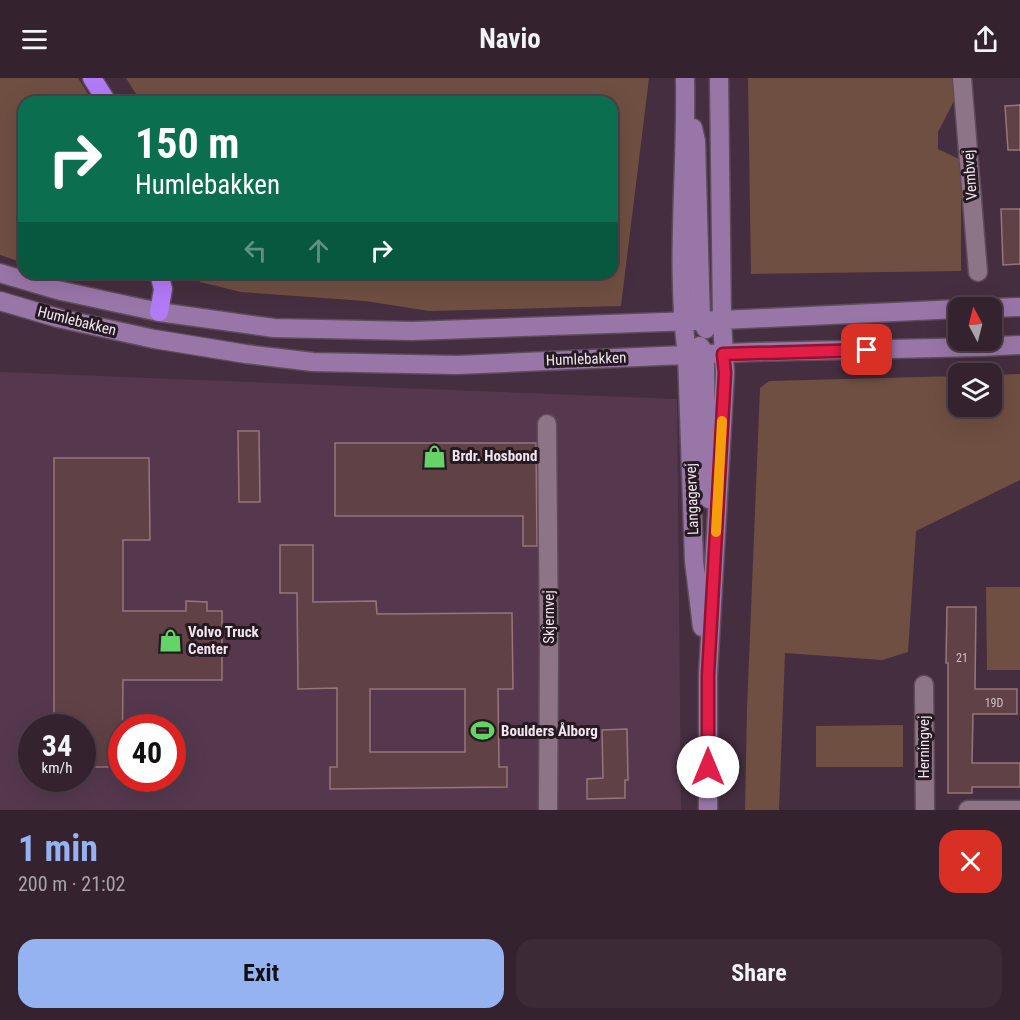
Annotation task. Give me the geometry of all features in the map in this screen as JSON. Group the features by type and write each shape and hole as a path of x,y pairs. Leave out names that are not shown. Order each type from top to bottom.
{"highway":[{"path":"92,78 103,96"},
{"path":"159,312 163,289 160,279"}],"street":[{"name":"Langagervej","path":"685,78 686,103 696,141 692,321 705,354 706,487 716,533 708,675 708,810"},
{"name":"Langagervej","path":"708,675 694,561 705,354 722,320 718,78"},
{"name":"Vembvej","path":"962,78 978,272"},
{"name":"Humlebakken","path":"0,273 18,278"},
{"name":"Humlebakken","path":"20,279 57,290 159,312 273,328 412,331 948,309"},
{"name":"Humlebakken","path":"0,301 58,318 154,339 313,362 457,365 705,354 982,348 1020,345"},
{"path":"1002,308 1020,307"},
{"path":"154,339 159,312"},
{"path":"692,321 705,354"},
{"name":"Skjernvej","path":"547,424 548,810"},
{"name":"Herningvej","path":"924,685 924,810"},
{"path":"968,810 1020,810"}],"shaded area":[{"path":"0,78 78,78 89,96 18,96 18,261 0,255"},
{"path":"126,78 649,78 621,306 429,311 365,301 241,292 200,282 199,279 618,279 618,96 137,96"},
{"path":"748,78 952,78 955,99 938,132 938,149 961,160 961,271 751,274"},
{"path":"0,372 677,399 681,810 0,810"},
{"path":"1020,374 1020,480 916,531 908,652 882,660 785,653 779,810 745,810 760,388 769,381 948,376 948,417 1002,417 1002,375"},
{"path":"986,587 1020,587 1020,670 987,670"},
{"path":"903,725 903,767 816,767 816,726"}],"building":[{"path":"1020,105 1020,150 1008,150 1005,106"},
{"path":"1001,209 1020,209 1020,264 1003,265"},
{"path":"238,431 259,431 260,502 239,502"},
{"path":"335,443 536,443 537,546 523,546 523,516 335,516"},
{"path":"54,458 149,458 150,540 123,540 123,611 186,611 186,601 207,602 207,611 222,611 222,680 123,680 123,714 108,714 108,767 96,767 96,714 54,714"},
{"path":"280,545 313,545 313,602 376,601 377,614 512,613 513,689 498,689 499,767 507,767 507,787 330,789 330,767 337,767 337,688 298,689 297,593 280,593","holes":["370,689 465,689 465,752 370,752"]},
{"path":"947,607 976,607 975,689 1017,689 1017,714 973,714 972,763 1020,763 1020,787 972,787 972,793 948,793"},
{"path":"627,729 628,780 625,780 625,798 587,799 587,779 603,778 602,730"}],"slow traffic":[{"path":"716,532 722,421"}],"place":[{"name":"Brdr. Hosbond","path":"434,456"},
{"name":"Volvo Truck Center","path":"170,641"},
{"name":"Boulders Ålborg","path":"483,731"}],"route":[{"path":"708,767 708,675 725,373 723,354 867,350"}]}
